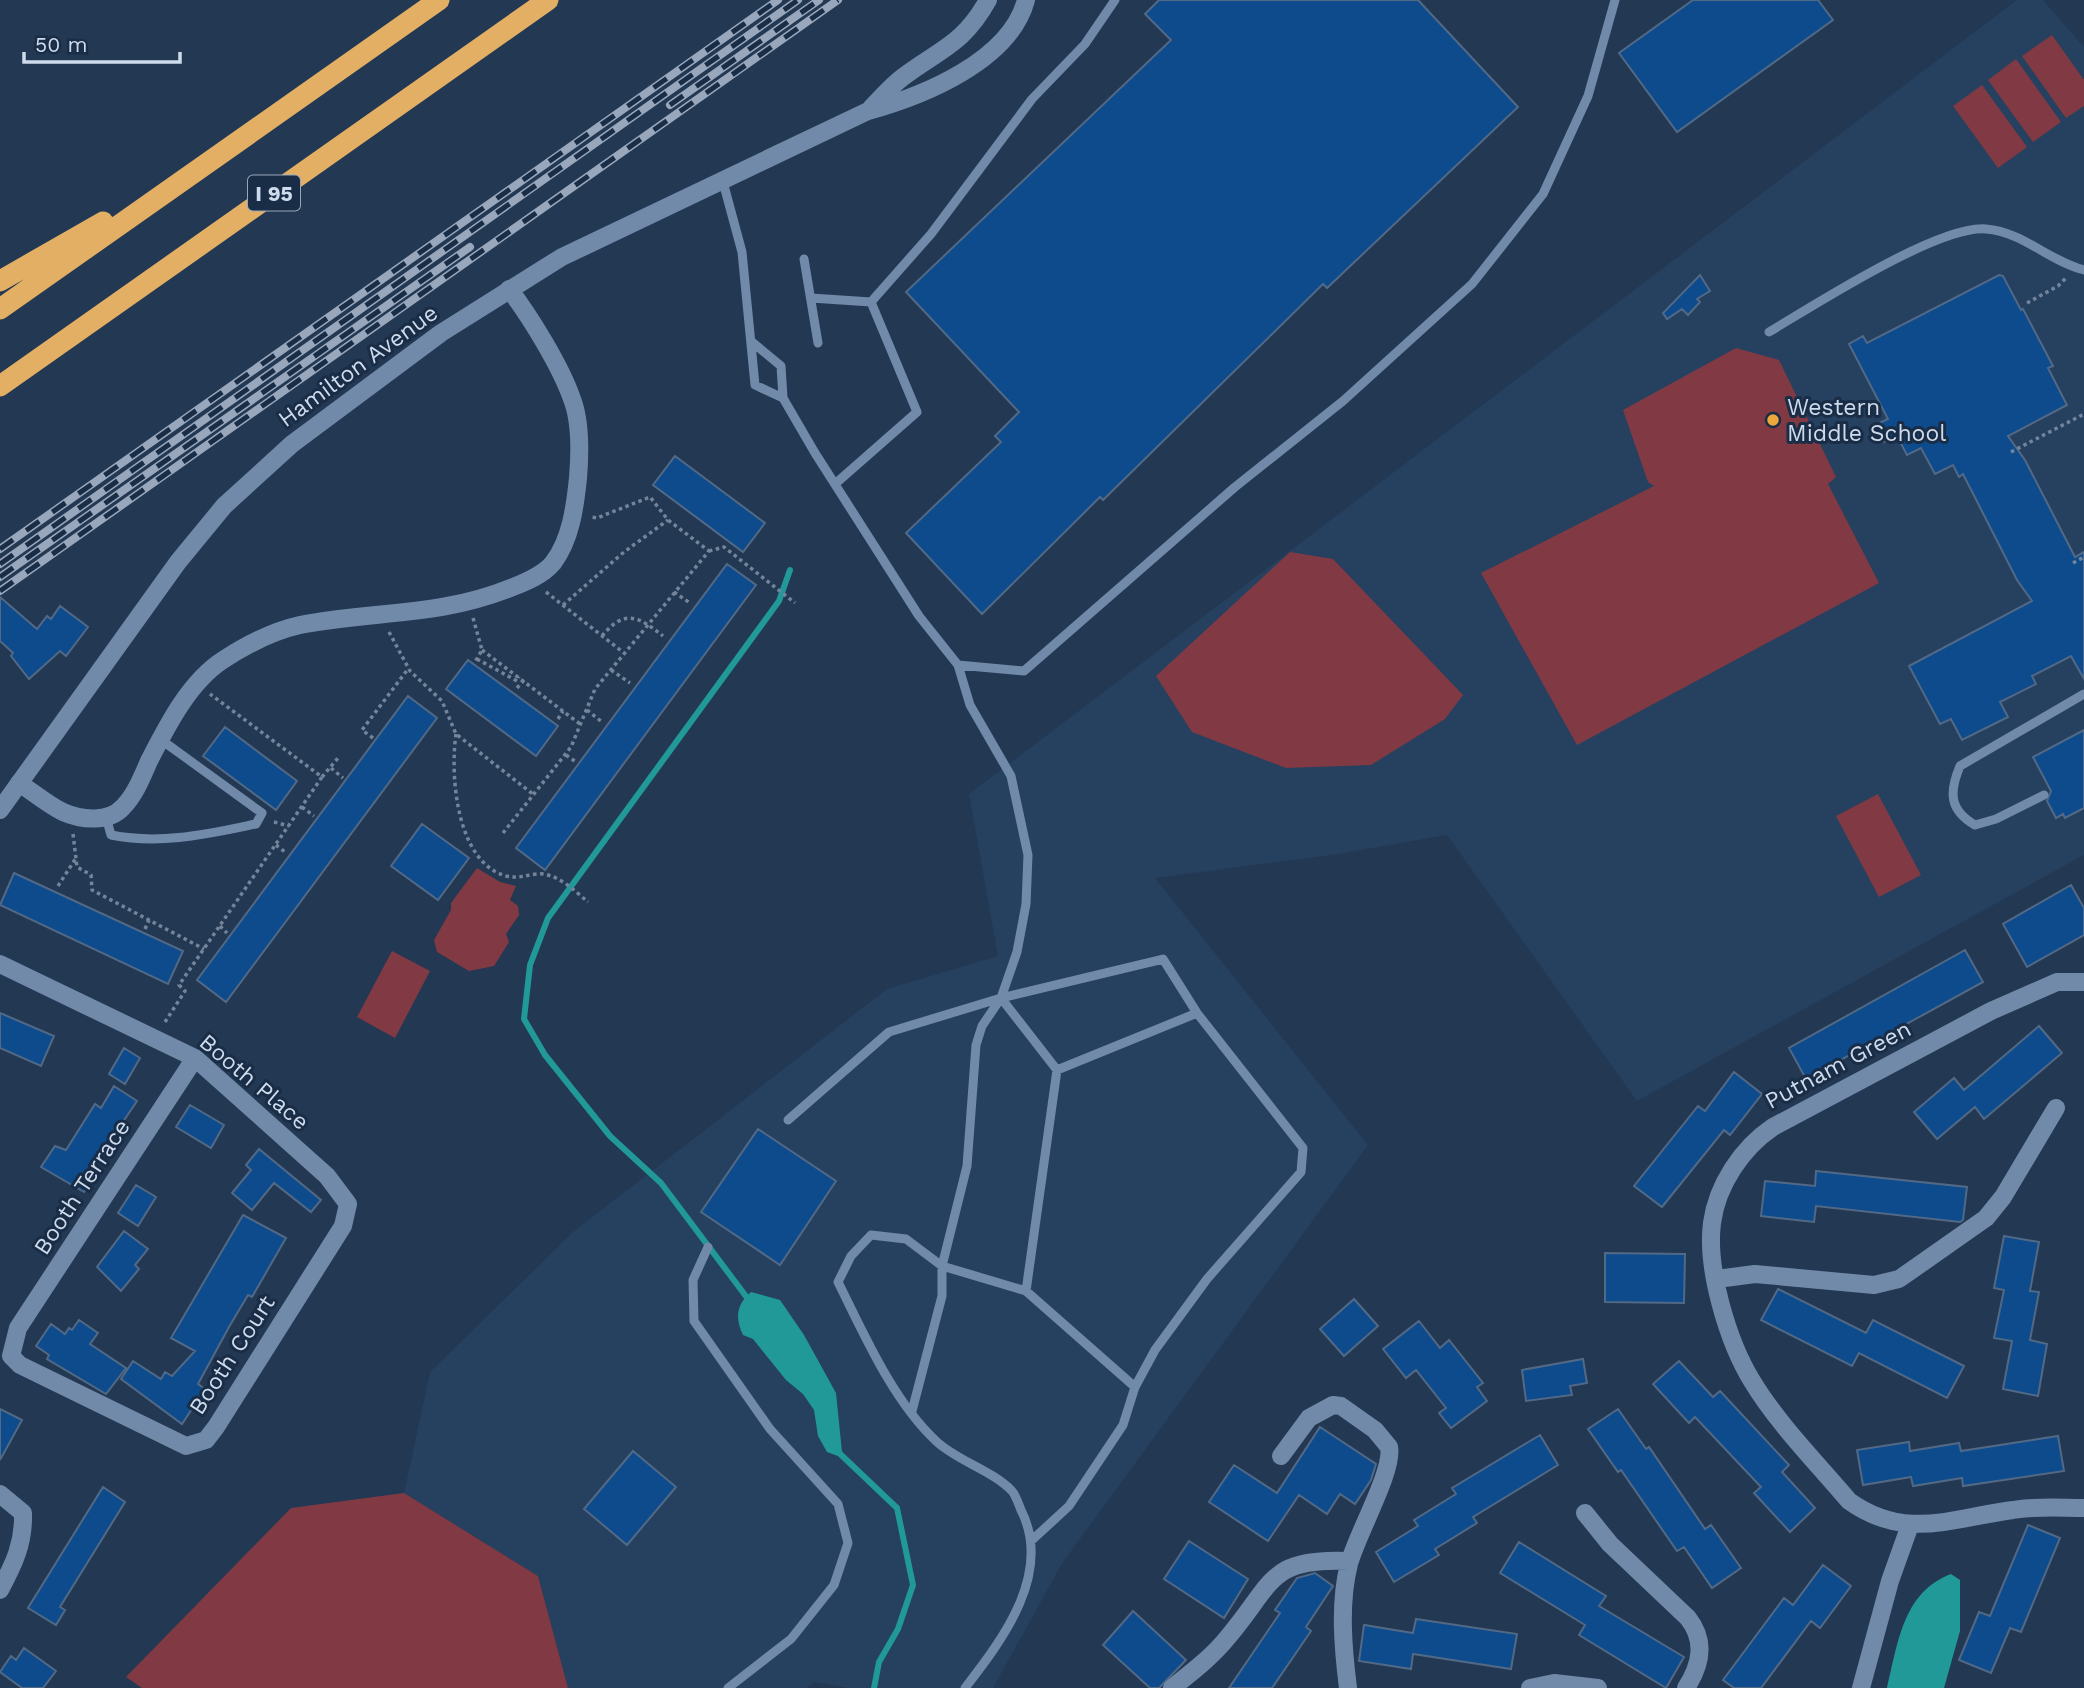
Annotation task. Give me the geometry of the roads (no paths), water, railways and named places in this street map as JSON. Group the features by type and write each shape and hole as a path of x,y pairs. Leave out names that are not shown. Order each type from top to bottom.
{"highway":[{"name":"I 95","path":"0,309 439,0"},
{"name":"I 95","path":"0,386 548,0"},
{"path":"0,281 206,164"}],"street":[{"name":"Hamilton Avenue","path":"868,111 902,78 942,54 963,35 988,0"},
{"name":"Hamilton Avenue","path":"0,810 178,562 224,506 267,465 332,413 441,333 562,257 868,111 907,100 979,61 1015,28 1026,0"},
{"path":"19,783 64,813 106,817 122,808 184,701 222,660 270,634 301,625 387,617 469,604 531,580 551,565 565,543 573,514 579,465 573,400 523,307 509,289"},
{"name":"Booth Place","path":"0,964 195,1058 327,1176 348,1204"},
{"name":"Putnam Green","path":"1910,1525 1849,1500 1763,1397 1735,1345 1717,1279 1711,1235 1713,1216 1733,1167 1762,1134 1991,1011 2057,982 2084,982"},
{"name":"Booth Terrace","path":"12,1343 18,1328 195,1058"},
{"path":"1717,1279 1755,1274 1874,1285 1893,1283 1975,1226 1994,1209 2056,1108"},
{"name":"Booth Court","path":"12,1343 11,1356 20,1365 186,1446 194,1446 206,1440 216,1427 334,1242 343,1226 348,1204"},
{"path":"1281,1456 1309,1418 1333,1405 1341,1406 1386,1441 1391,1454 1389,1468 1362,1525 1350,1561 1343,1603 1348,1688"},
{"path":"0,1494 23,1513 19,1550 0,1590"},
{"path":"1861,1688 1910,1525 2013,1510 2084,1508"},
{"path":"1585,1513 1610,1544 1688,1618 1696,1630 1700,1646 1699,1662 1686,1688"},
{"path":"1172,1688 1228,1637 1279,1572 1306,1560 1350,1561"},
{"path":"1530,1688 1554,1683 1598,1688"}],"lane":[{"path":"871,302 931,234 1032,99 1085,44 1115,0"},
{"path":"958,665 1024,671 1235,487 1343,401 1472,284 1543,194 1588,96 1615,0"},
{"path":"723,182 742,252 755,385 783,398"},
{"path":"1769,332 1834,292 1938,238 1984,228 2025,239 2079,269"},
{"path":"804,259 818,343"},
{"path":"811,299 871,302"},
{"path":"835,484 917,412 871,302"},
{"path":"752,342 780,366 783,398 919,616 958,665 970,705 1011,776 1028,855 1026,904 1017,952 1001,998 982,1026 975,1045 967,1166 942,1266 942,1296 912,1411"},
{"path":"2043,795 1996,819 1975,825 1959,816 1954,801 1954,779 1960,766 2084,694"},
{"path":"106,817 111,835 155,841 256,824 262,813 160,739"},
{"path":"788,1120 889,1032 1001,998 1163,959 1197,1013 1303,1148 1301,1172 1208,1279 1156,1350 1135,1387 1123,1425 1069,1506 1031,1541"},
{"path":"1001,998 1057,1070 1026,1291"},
{"path":"1057,1070 1197,1013"},
{"path":"965,1688 1001,1641 1027,1583 1033,1556 1030,1527 1012,1492 936,1441 877,1361 838,1282 850,1256 871,1235 906,1239 942,1266 1026,1291 1135,1387"},
{"path":"708,1247 693,1280 694,1321 770,1429 838,1504 848,1543 834,1585 791,1639 727,1688"}],"waterway":[{"path":"751,1303 661,1183 610,1136 545,1055 524,1019 530,965 548,918 779,601 790,570"},
{"path":"836,1450 897,1508 913,1585 898,1629 879,1662 874,1688"}],"railway":[{"path":"0,549 778,0"},
{"path":"0,564 798,0"},
{"path":"670,105 819,0"},
{"path":"0,591 838,0"},
{"path":"0,577 470,247"}],"place":[{"name":"Western Middle School","path":"1773,420"}]}
